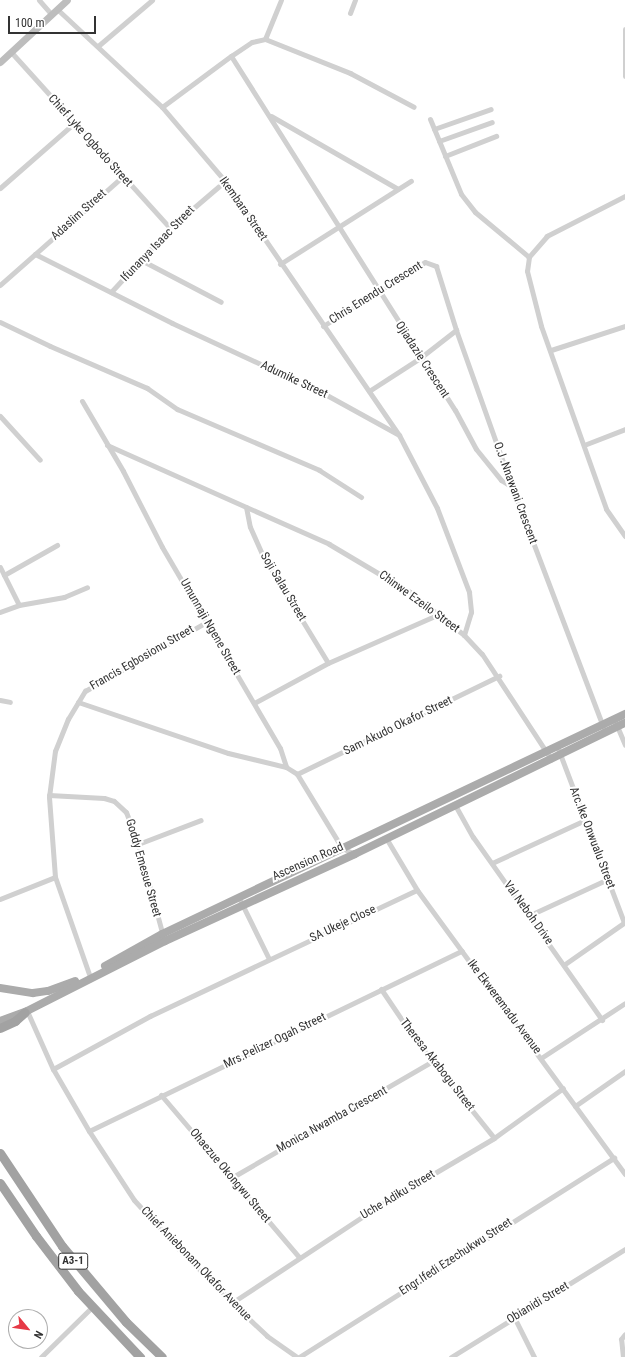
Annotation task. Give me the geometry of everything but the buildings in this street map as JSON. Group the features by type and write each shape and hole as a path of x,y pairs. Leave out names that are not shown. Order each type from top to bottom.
{"highway":[{"path":"0,1028 15,1021 26,1012"},
{"name":"A3-1","path":"0,1152 62,1246 126,1322 162,1357"},
{"name":"A3-1","path":"0,1182 36,1236 92,1307 140,1357"}],"main road":[{"path":"0,62 67,0"},
{"name":"Ascension Road","path":"240,902 342,848 547,750 619,723 625,714"},
{"name":"Ascension Road","path":"0,988 16,992 48,991 89,974 240,902 355,854 551,759 603,729"},
{"name":"Ascension Road","path":"0,1021 26,1012 163,938"}],"street":[{"path":"39,0 51,14"},
{"path":"98,46 152,0"},
{"path":"265,39 282,0"},
{"path":"350,13 355,0"},
{"name":"Ikembara Street","path":"57,9 162,107 225,181 280,264 399,435"},
{"path":"625,29 625,76"},
{"path":"162,107 252,42 265,39 350,73 414,107"},
{"name":"Chief Lyke Ogbodo Street","path":"11,52 73,124 170,228"},
{"name":"Ojiadazie Crescent","path":"231,56 420,358 455,410 476,449 501,480 512,487"},
{"path":"434,129 491,109"},
{"path":"269,116 398,189"},
{"path":"430,119 461,194 468,204 529,257"},
{"path":"439,141 492,122"},
{"path":"0,188 73,124"},
{"path":"445,156 496,136"},
{"name":"Adaslim Street","path":"35,254 122,177"},
{"name":"Ifunanya Isaac Street","path":"111,292 170,228 225,181"},
{"path":"280,264 411,181"},
{"path":"625,196 550,234 529,257 527,271 541,326 551,350 606,509 625,536"},
{"path":"0,285 35,254"},
{"name":"Adumike Street","path":"35,254 323,393 399,435"},
{"path":"141,260 221,302"},
{"name":"Chris Enendu Crescent","path":"323,326 425,262 431,262"},
{"name":"O.J .Nnawani Crescent","path":"431,262 436,266 456,330 512,487 603,729"},
{"path":"0,322 57,349 147,388 177,409 319,470 361,497"},
{"path":"551,350 625,326"},
{"path":"368,391 420,358 456,330"},
{"name":"Umunnaji Ngene Street","path":"82,401 162,546 208,621 280,748 286,767"},
{"path":"0,416 40,460"},
{"path":"584,445 625,429"},
{"path":"399,435 438,508 469,592 471,612 464,635"},
{"name":"Chinwe Ezeilo Street","path":"107,445 329,544 372,568 439,614 464,635 499,676 547,750 551,759"},
{"name":"Soji Salau Street","path":"246,507 250,527 263,556 328,663"},
{"path":"4,575 56,545"},
{"path":"0,567 19,605"},
{"path":"0,612 19,605 64,597 87,586"},
{"path":"254,703 328,663 439,614"},
{"name":"Francis Egbosionu Street","path":"89,974 55,876 49,795 55,751 78,702 86,691 99,682 208,621"},
{"name":"Sam Akudo Okafor Street","path":"296,774 499,676"},
{"path":"0,700 10,702"},
{"path":"78,702 228,753 286,767 296,774 342,848 355,854"},
{"path":"619,723 625,745"},
{"name":"Arc.Ike Onwualu Street","path":"557,746 625,922"},
{"name":"Goddy Emesue Street","path":"49,795 104,798 114,801 126,812 138,844 163,938"},
{"name":"Val Neboh Drive","path":"455,805 492,863 530,915 602,1020"},
{"path":"138,844 201,820"},
{"path":"492,863 585,820"},
{"name":"Ike Ekweremadu Avenue","path":"386,838 417,890 625,1174"},
{"path":"0,899 55,876"},
{"path":"530,915 608,879"},
{"name":"SA Ukeje Close","path":"53,1069 150,1016 417,890"},
{"path":"240,902 269,960"},
{"path":"564,964 625,922"},
{"name":"Mrs.Pelizer Ogah Street","path":"88,1131 462,950"},
{"name":"Theresa Akabogu Street","path":"381,989 410,1033 494,1138"},
{"path":"541,1058 602,1020 625,1003"},
{"name":"Chief Aniebonam Okafor Avenue","path":"26,1012 53,1069 88,1131 114,1172 152,1220 232,1302 267,1336 298,1357"},
{"name":"Monica Nwamba Crescent","path":"231,1178 433,1061"},
{"path":"575,1106 625,1071"},
{"name":"Uche Adiku Street","path":"232,1302 377,1207 494,1138 563,1088"},
{"name":"Ohaezue Okongwu Street","path":"161,1095 299,1257"},
{"name":"Engr.Ifedi Ezechukwu Street","path":"298,1357 614,1158"},
{"name":"Obianidi Street","path":"451,1357 625,1249"},
{"path":"41,1357 92,1307"},
{"path":"514,1318 534,1357"},
{"path":"623,1357 621,1339 625,1334"}]}
